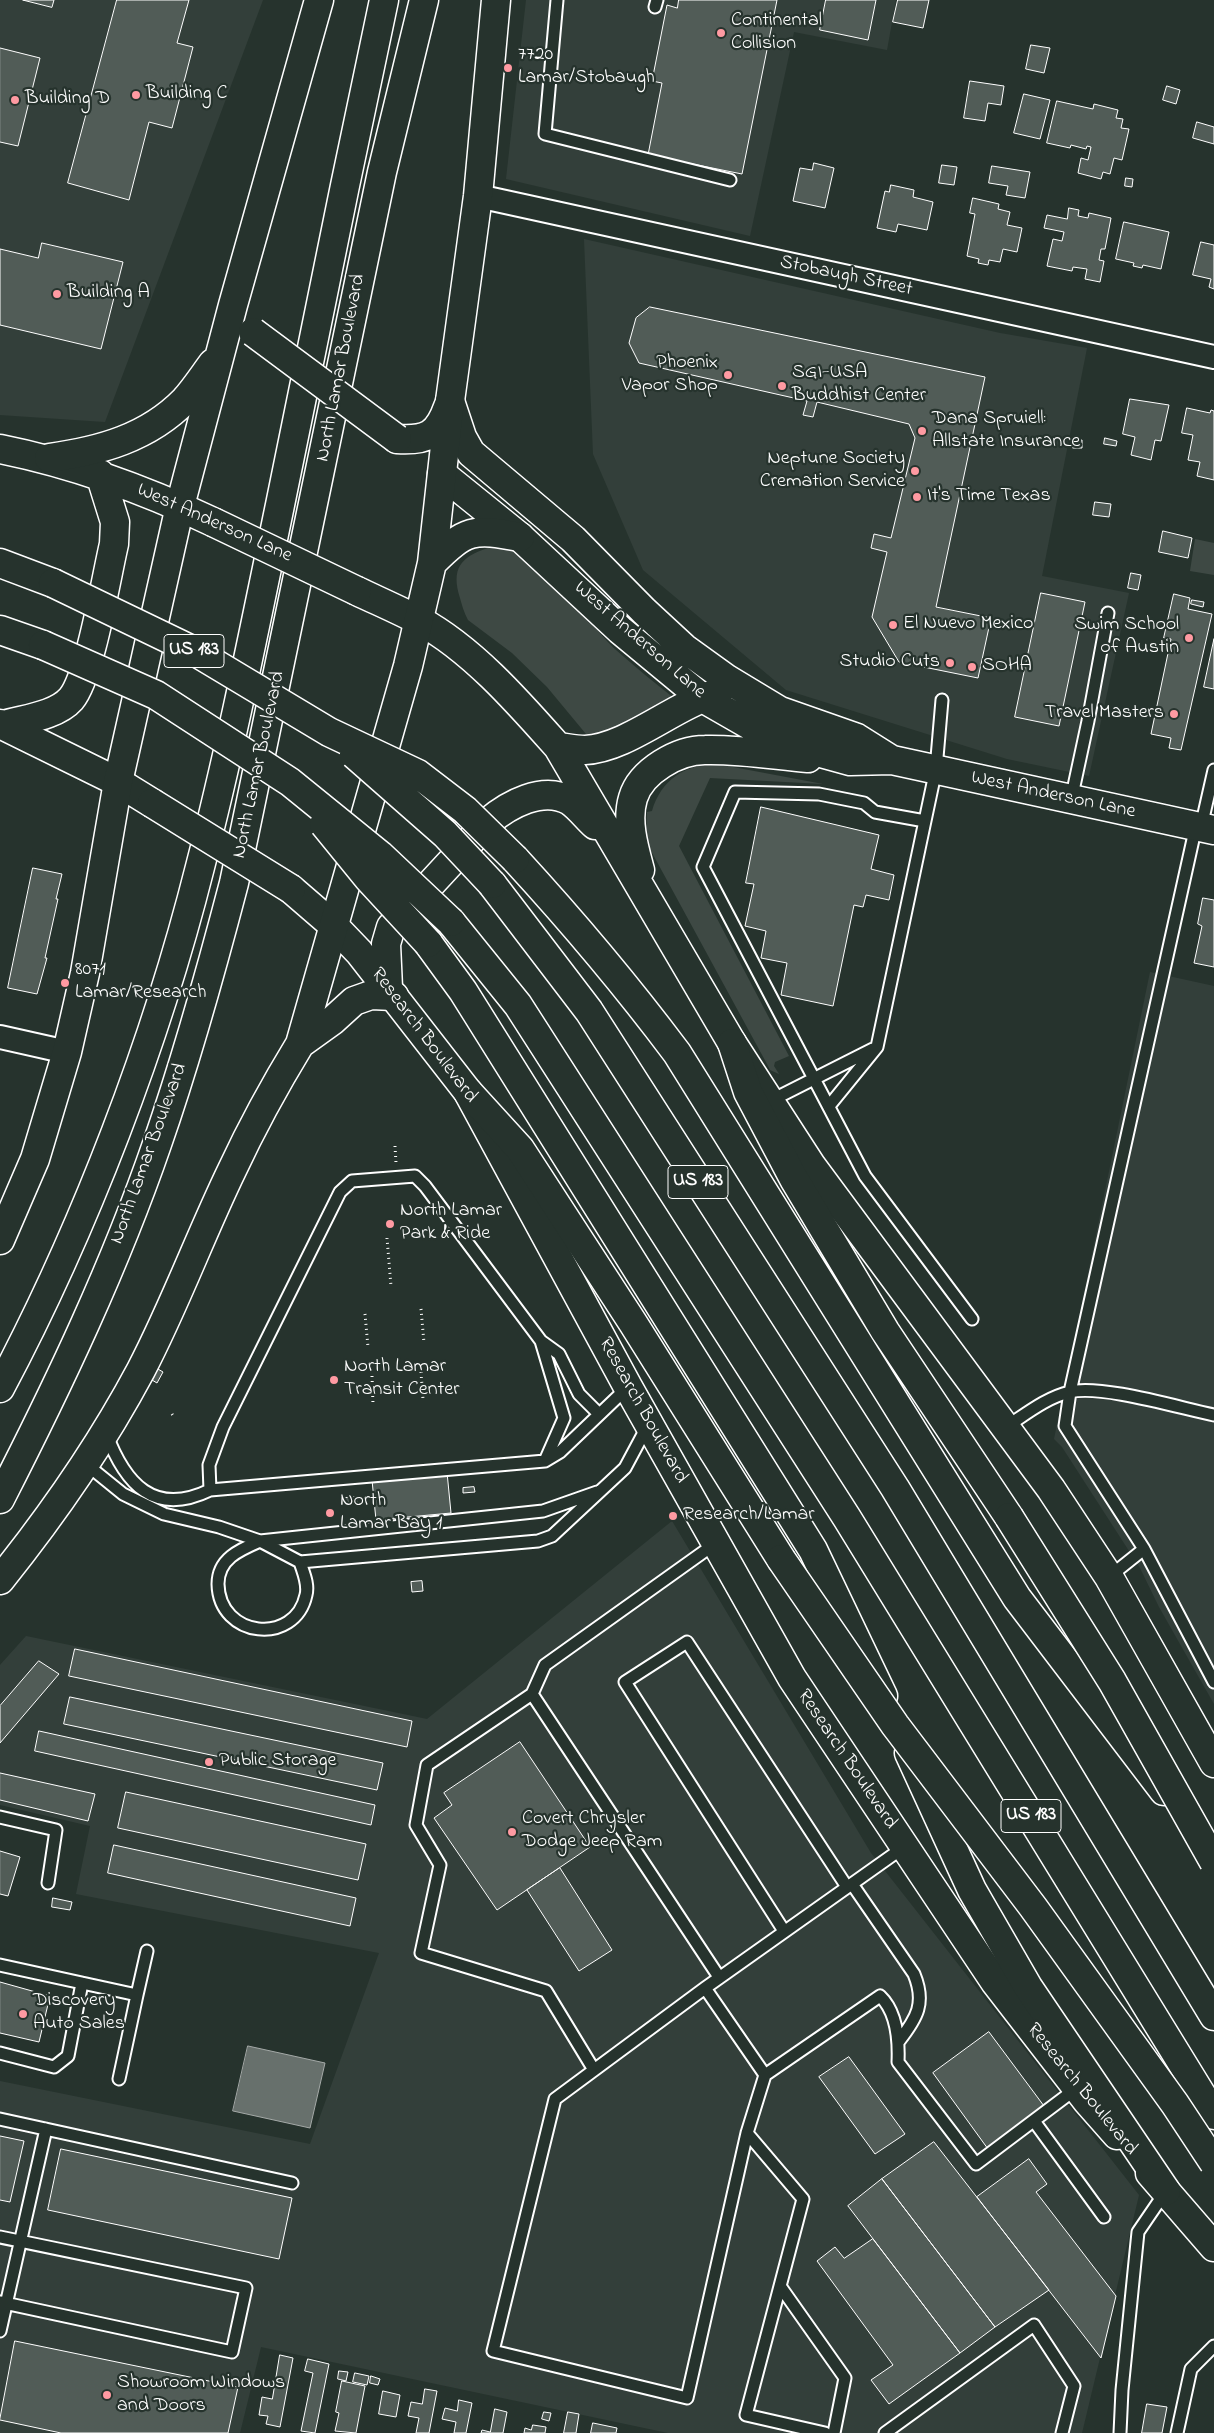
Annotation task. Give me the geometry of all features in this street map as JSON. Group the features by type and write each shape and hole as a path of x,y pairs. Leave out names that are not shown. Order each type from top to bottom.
{"main road":[{"path":"0,1240 35,1159 67,1052 85,973 118,782 180,506 233,306 319,0"},
{"name":"North Lamar Boulevard","path":"0,1388 68,1245 116,1129 155,1020 200,868 254,630 384,0"},
{"name":"North Lamar Boulevard","path":"0,1499 53,1394 112,1262 157,1146 210,977 234,884 382,172 424,0"},
{"path":"0,1580 46,1522 106,1432 141,1369 193,1260 231,1171 269,1094 300,1044 335,927 420,621 432,563 450,401 478,196 496,0"},
{"name":"West Anderson Lane","path":"233,306 253,332 442,474 520,537 620,630 701,697 755,728 803,748 850,761 892,760 1204,828"},
{"path":"49,458 81,454 123,442 157,425 186,399 221,351"},
{"path":"396,439 420,438 439,428 450,401"},
{"path":"450,401 462,437 471,452 573,539 644,612 684,648 754,696"},
{"name":"West Anderson Lane","path":"0,449 49,458 100,474 180,506 420,621"},
{"path":"2,725 52,711 70,700 83,679 114,544 115,522 100,474"},
{"path":"432,563 454,541 471,534 489,531 520,537"},
{"name":"US 183","path":"0,563 53,583 194,650 328,732 445,834 492,884 588,1011 895,1488 1214,2016"},
{"path":"420,621 446,638 470,658 525,709 558,747 732,1043 811,1165 1006,1427 1109,1577 1214,1763"},
{"name":"US 183","path":"0,630 43,645 156,695 290,782 380,855 451,922 518,1005 847,1518 1214,2115"},
{"path":"558,747 586,750 620,741 701,697 723,692 754,696"},
{"name":"West Anderson Lane","path":"754,696 789,714 857,738 892,760"},
{"path":"2,725 118,782"},
{"path":"328,732 418,774 465,810 515,860 575,925 631,992 677,1053 1017,1598 1214,1860"},
{"path":"648,898 631,830 633,798 649,773 671,758 703,750 850,761"},
{"name":"Research Boulevard","path":"118,782 291,889 335,927 391,992 468,1092 628,1387 792,1678 995,1982 1078,2088 1214,2247"},
{"path":"290,782 368,878 428,943 463,991 812,1550 859,1642 972,1890 1028,1987 1166,2191"},
{"path":"300,1044 332,1021 354,1001 371,994 391,992 386,944 391,927 488,822 502,810 522,800 544,796 559,797 569,801 616,845"},
{"path":"732,1043 748,1092 794,1179 885,1332 1009,1517 1112,1681 1214,1860"},
{"path":"468,1092 520,1149 633,1323 781,1559 895,1725 1033,1907 1175,2104 1214,2163"}],"street":[{"name":"Stobaugh Street","path":"478,196 1214,357"},
{"path":"0,1037 67,1052"}],"lane":[{"path":"557,0 545,134 730,180"},
{"path":"1071,800 1108,613"},
{"path":"829,1106 877,1047 936,770 942,700"},
{"path":"1214,770 1204,828 1070,1392 1065,1426 1144,1549 1214,1682"},
{"path":"925,821 875,812 864,803 819,794 735,792 703,867 865,1176 972,1319"},
{"path":"770,1101 877,1047"},
{"path":"210,1490 209,1465 223,1428 340,1192 352,1181 415,1176 425,1186 541,1341 559,1354 579,1394 599,1414"},
{"path":"541,1341 564,1418 545,1461"},
{"path":"106,1432 114,1456 124,1471 152,1497 170,1501 186,1499 210,1490 545,1461 560,1452 628,1387"},
{"path":"1006,1427 1040,1405 1070,1392 1095,1390 1214,1415"},
{"path":"86,1464 122,1494 164,1514 219,1527 260,1541 300,1562 538,1541 552,1536 579,1513 625,1468 649,1424"},
{"path":"300,1562 307,1583 306,1596 300,1610 288,1623 272,1629 254,1630 237,1622 225,1610 218,1594 218,1576 225,1561 241,1549 260,1541 543,1511 599,1492"},
{"path":"594,2070 546,1992 420,1953 440,1865 416,1825 427,1765 532,1694 545,1665 716,1543"},
{"path":"1109,1577 1144,1549"},
{"path":"784,1931 626,1682 687,1642 849,1885 914,1974 919,1986 919,2007 915,2021 899,2041"},
{"path":"532,1694 719,1977"},
{"path":"0,1817 56,1830 48,1883"},
{"path":"904,1847 719,1977 555,2099 493,2351 687,2398 747,2133 765,2075 876,1997 880,1996 892,2010 899,2041 898,2062 976,2164 1078,2088"},
{"path":"119,2079 147,1951"},
{"path":"0,1966 137,1995"},
{"path":"0,2054 54,2067 68,2056 82,1983"},
{"path":"704,1988 765,2075"},
{"path":"0,2119 292,2183"},
{"path":"1034,2121 1104,2217"},
{"path":"0,2331 3,2302 21,2241 46,2129"},
{"path":"747,2133 803,2199 746,2416 825,2433"},
{"path":"1120,2433 1122,2390 1138,2232 1166,2191"},
{"path":"0,2237 246,2288 232,2352 3,2302"},
{"path":"780,2286 845,2378 834,2433"},
{"path":"885,2433 1034,2325 1074,2386 1062,2433"},
{"path":"1177,2433 1191,2369 1214,2346"}],"path":[{"path":"387,1238 391,1286"},
{"path":"421,1309 424,1343"},
{"path":"366,1314 368,1347"},
{"path":"421,1372 424,1399"},
{"path":"372,1376 373,1404"}],"shaded area":[{"path":"0,0 263,0 105,422 0,415"},
{"path":"526,0 896,0 887,50 794,32 750,236 506,179"},
{"path":"584,239 1000,333 1087,348 1042,576 1129,593 1089,776 1007,759 786,690 643,570 593,454"},
{"path":"1195,539 1214,543 1214,575 1190,571"},
{"path":"487,543 504,546 522,555 540,569 616,650 675,699 632,726 620,731 597,736 586,734 547,687 512,653 468,620 457,588 458,572 464,560 488,548"},
{"path":"717,764 823,784 710,778 679,846 789,1056 775,1062 774,1066 779,1074 770,1070 650,849 646,833 647,812 652,811 661,791 668,783 676,776 695,767"},
{"path":"1150,972 1214,986 1214,1704 1159,1607 1140,1568 1062,1447 1054,1439"},
{"path":"672,1521 871,1853 1139,2195 1082,2433 668,2433 261,2347 240,2433 0,2433 0,2081 310,2144 379,1953 76,1894 90,1826 0,1805 0,1665 26,1636 427,1719"},
{"path":"248,2046 325,2063 310,2128 233,2111"}],"building":[{"path":"23,0 54,0 52,7"},
{"name":"Building C","path":"117,0 189,0 177,43 193,47 172,128 149,122 129,200 68,183"},
{"path":"679,0 777,0 742,174 648,155 662,83 652,81 667,5 677,8"},
{"path":"826,0 876,0 868,40 820,30"},
{"path":"898,0 929,0 923,28 893,22"},
{"path":"1031,45 1050,48 1044,73 1026,69"},
{"name":"Building D","path":"0,48 40,58 18,146 0,142"},
{"path":"970,81 1004,86 1001,105 988,103 985,121 964,118"},
{"path":"1167,86 1180,90 1176,104 1163,100"},
{"path":"1024,94 1050,100 1040,139 1014,133"},
{"path":"1057,101 1093,109 1094,104 1118,110 1116,118 1123,119 1121,128 1129,129 1122,160 1114,158 1110,174 1103,172 1101,179 1078,173 1081,158 1088,160 1091,147 1087,146 1086,149 1071,145 1070,148 1047,143"},
{"path":"1197,122 1214,127 1214,144 1193,138"},
{"path":"814,163 834,168 825,208 793,201 800,168 812,170"},
{"path":"942,165 957,167 954,185 939,183"},
{"path":"992,166 1030,172 1025,198 1006,195 1008,186 989,183"},
{"path":"1126,178 1133,179 1132,187 1125,186"},
{"path":"891,185 914,190 913,197 933,202 927,230 898,224 896,232 877,228 885,191 889,192"},
{"path":"973,198 999,204 998,209 1010,212 1007,225 1022,228 1017,252 1003,249 1000,262 989,260 988,265 978,263 979,259 967,256 975,214 970,213"},
{"path":"1069,208 1079,210 1078,216 1088,218 1089,213 1111,218 1105,249 1101,249 1099,260 1104,261 1100,282 1085,279 1087,269 1073,267 1072,271 1047,266 1053,239 1062,241 1064,232 1044,228 1047,215 1067,219"},
{"path":"1124,222 1169,232 1161,269 1143,265 1142,268 1133,266 1134,263 1116,259"},
{"path":"1201,242 1214,245 1214,289 1209,287 1211,279 1193,275"},
{"name":"Building A","path":"42,243 123,262 101,349 0,325 0,249 38,258"},
{"path":"650,307 985,377 936,607 991,618 978,678 899,662 872,617 887,552 871,548 874,534 891,538 915,438 909,424 817,402 813,417 803,415 807,401 639,363 629,343 636,318"},
{"path":"1130,399 1169,405 1161,441 1155,440 1151,460 1131,455 1135,437 1123,434"},
{"path":"1187,408 1210,413 1211,410 1214,411 1214,480 1197,476 1200,462 1188,460 1193,435 1182,433"},
{"path":"1105,438 1117,441 1116,446 1104,444"},
{"path":"1074,440 1082,440 1082,448 1073,448"},
{"path":"1095,502 1111,504 1109,517 1093,515"},
{"path":"1163,531 1192,538 1188,558 1159,552"},
{"path":"1131,573 1141,575 1138,590 1128,588"},
{"path":"1041,593 1085,602 1059,726 1015,717"},
{"path":"1174,594 1190,598 1188,609 1212,614 1181,750 1169,748 1171,738 1151,734 1171,639 1164,638"},
{"path":"1192,600 1204,602 1203,607 1191,604"},
{"path":"1214,639 1214,689 1204,687"},
{"path":"761,807 879,835 871,869 894,875 889,900 866,895 863,907 854,905 833,1006 781,995 787,963 761,958 766,931 745,926 754,884 746,883"},
{"path":"33,868 62,874 45,958 47,958 37,994 8,988"},
{"path":"1203,898 1214,900 1214,967 1194,963 1202,926 1198,924"},
{"path":"158,1369 163,1372 157,1383 152,1380"},
{"path":"447,1472 451,1513 376,1520 372,1480"},
{"path":"474,1487 475,1492 463,1493 463,1488"},
{"path":"356,1497 357,1502 345,1502 345,1498"},
{"path":"422,1581 423,1591 412,1592 411,1582"},
{"path":"75,1649 412,1721 407,1747 69,1676"},
{"path":"39,1661 59,1674 0,1743 0,1706"},
{"path":"70,1697 383,1763 377,1790 64,1724"},
{"path":"39,1731 375,1805 371,1825 35,1751"},
{"name":"Covert Chrysler Dodge Jeep Ram","path":"520,1742 590,1847 497,1910 434,1818 452,1805 444,1793"},
{"path":"0,1773 95,1794 88,1821 0,1800"},
{"path":"126,1792 366,1844 358,1880 118,1828"},
{"path":"114,1845 356,1898 350,1926 108,1873"},
{"path":"0,1851 20,1857 8,1896 0,1894"},
{"path":"560,1868 612,1950 579,1971 527,1890"},
{"path":"53,1898 72,1902 70,1910 52,1907"},
{"name":"Discovery Auto Sales","path":"0,1982 50,1996 39,2042 0,2033"},
{"path":"989,2032 1044,2106 988,2149 933,2073"},
{"path":"849,2057 905,2134 875,2154 819,2077"},
{"path":"0,2136 24,2141 10,2202 0,2200"},
{"path":"934,2142 1049,2290 995,2327 882,2179"},
{"path":"61,2149 292,2198 279,2259 48,2210"},
{"path":"1029,2159 1047,2184 1036,2192 1116,2296 1101,2358 977,2197"},
{"path":"882,2179 995,2327 960,2353 848,2206"},
{"path":"873,2239 960,2353 889,2404 871,2380 893,2365 817,2261 835,2247 844,2258"},
{"path":"15,2341 238,2387 228,2433 61,2433 0,2420"},
{"path":"280,2355 293,2358 280,2427 266,2424 268,2416 259,2415 262,2397 272,2399"},
{"path":"308,2359 329,2364 315,2433 301,2431 313,2373 305,2371"},
{"path":"339,2371 348,2372 346,2381 338,2379"},
{"path":"355,2373 369,2376 367,2385 353,2382"},
{"path":"371,2376 380,2379 378,2385 370,2383"},
{"path":"342,2381 365,2386 356,2433 335,2431 339,2413 336,2412"},
{"path":"425,2389 437,2391 429,2433 416,2433 419,2418 408,2416 411,2402 422,2404"},
{"path":"383,2391 400,2395 396,2417 379,2414"},
{"path":"459,2400 472,2403 466,2433 454,2433 456,2422 442,2419 445,2408 457,2411"},
{"path":"1147,2404 1167,2407 1162,2433 1142,2433"},
{"path":"495,2409 507,2412 503,2433 481,2433 482,2430 490,2432"},
{"path":"544,2412 551,2413 549,2421 542,2419"},
{"path":"568,2412 579,2414 576,2433 564,2433"},
{"path":"593,2423 617,2428 616,2433 591,2433"},
{"path":"533,2425 546,2427 545,2433 524,2433 525,2428 531,2430"}],"place":[{"name":"Continental Collision","path":"721,33"},
{"name":"7720 Lamar/Stobaugh","path":"508,68"},
{"name":"Building C","path":"136,95"},
{"name":"Building D","path":"15,100"},
{"name":"Building A","path":"57,294"},
{"name":"Phoenix Vapor Shop","path":"728,375"},
{"name":"SGI-USA Buddhist Center","path":"782,386"},
{"name":"Dana Spruiell: Allstate Insurance","path":"922,431"},
{"name":"Neptune Society Cremation Service","path":"915,471"},
{"name":"It's Time Texas","path":"917,497"},
{"name":"El Nuevo Mexico","path":"893,625"},
{"name":"Swim School of Austin","path":"1189,638"},
{"name":"Studio Cuts","path":"950,663"},
{"name":"SOHA","path":"972,667"},
{"name":"Travel Masters","path":"1174,714"},
{"name":"8071 Lamar/Research","path":"65,983"},
{"name":"North Lamar Park & Ride","path":"390,1224"},
{"name":"North Lamar Transit Center","path":"334,1380"},
{"name":"North Lamar Bay 1","path":"330,1513"},
{"name":"Research/Lamar","path":"673,1516"},
{"name":"Public Storage","path":"209,1762"},
{"name":"Covert Chrysler Dodge Jeep Ram","path":"512,1832"},
{"name":"Discovery Auto Sales","path":"23,2014"},
{"name":"Showroom Windows and Doors","path":"107,2395"}]}
